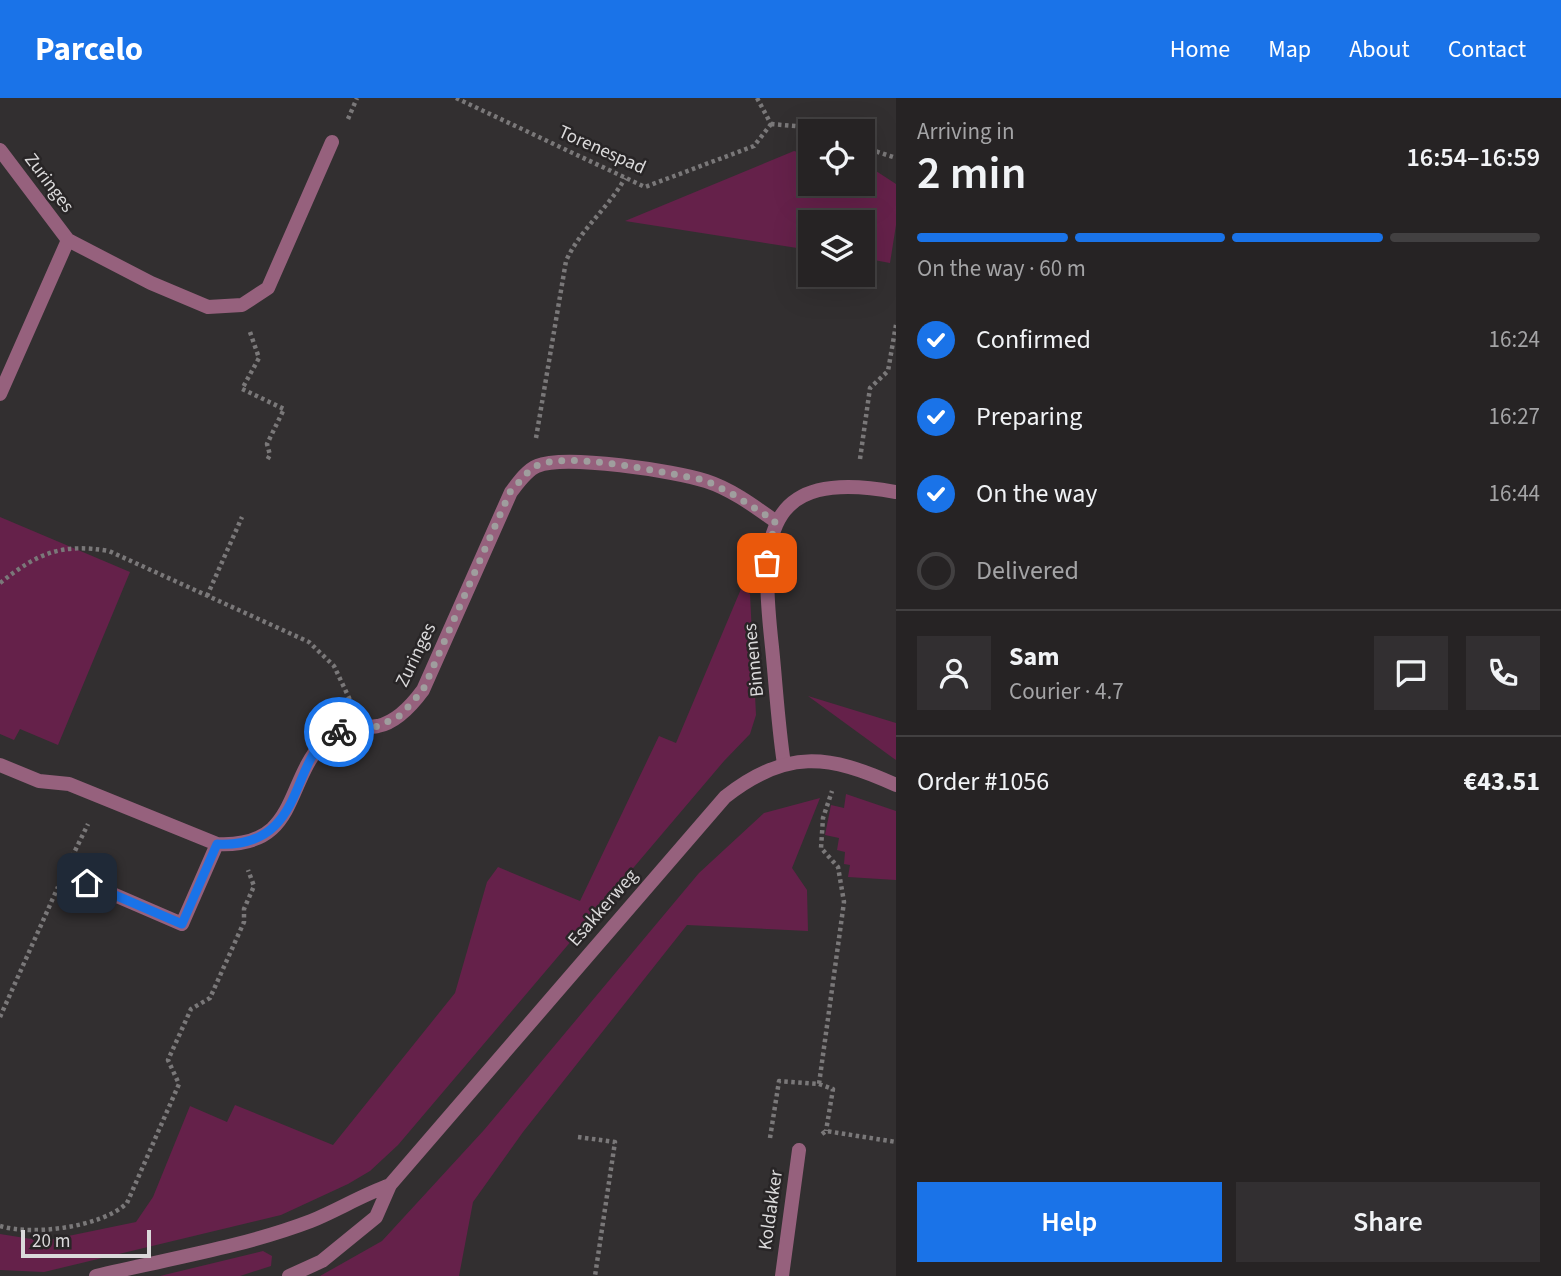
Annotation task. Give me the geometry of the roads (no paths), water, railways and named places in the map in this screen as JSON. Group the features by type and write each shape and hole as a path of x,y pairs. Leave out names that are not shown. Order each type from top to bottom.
{"street":[{"name":"Zuringes","path":"0,150 68,240 151,283 208,307 242,305 268,288 332,142"},
{"name":"Zuringes","path":"0,394 68,240"},
{"name":"Zuringes","path":"0,765 39,781 69,784 102,796 217,844 239,845 264,837 290,806 321,744 330,735 362,726 379,726 401,715 423,690 510,492 534,467 555,460 581,461 705,480 775,521"},
{"path":"775,521 786,506 804,494 824,487 857,485 896,492"},
{"name":"Binnenes","path":"775,521 767,563 766,593 784,764"},
{"name":"Esakkerweg","path":"289,1276 322,1261 376,1217 390,1185 724,797 748,778 784,764 803,760 841,763 896,785"},
{"path":"87,883 182,924 217,844"},
{"name":"Koldakker","path":"782,1276 799,1150"},
{"path":"96,1276 267,1236 313,1220 357,1196 390,1185"}]}
